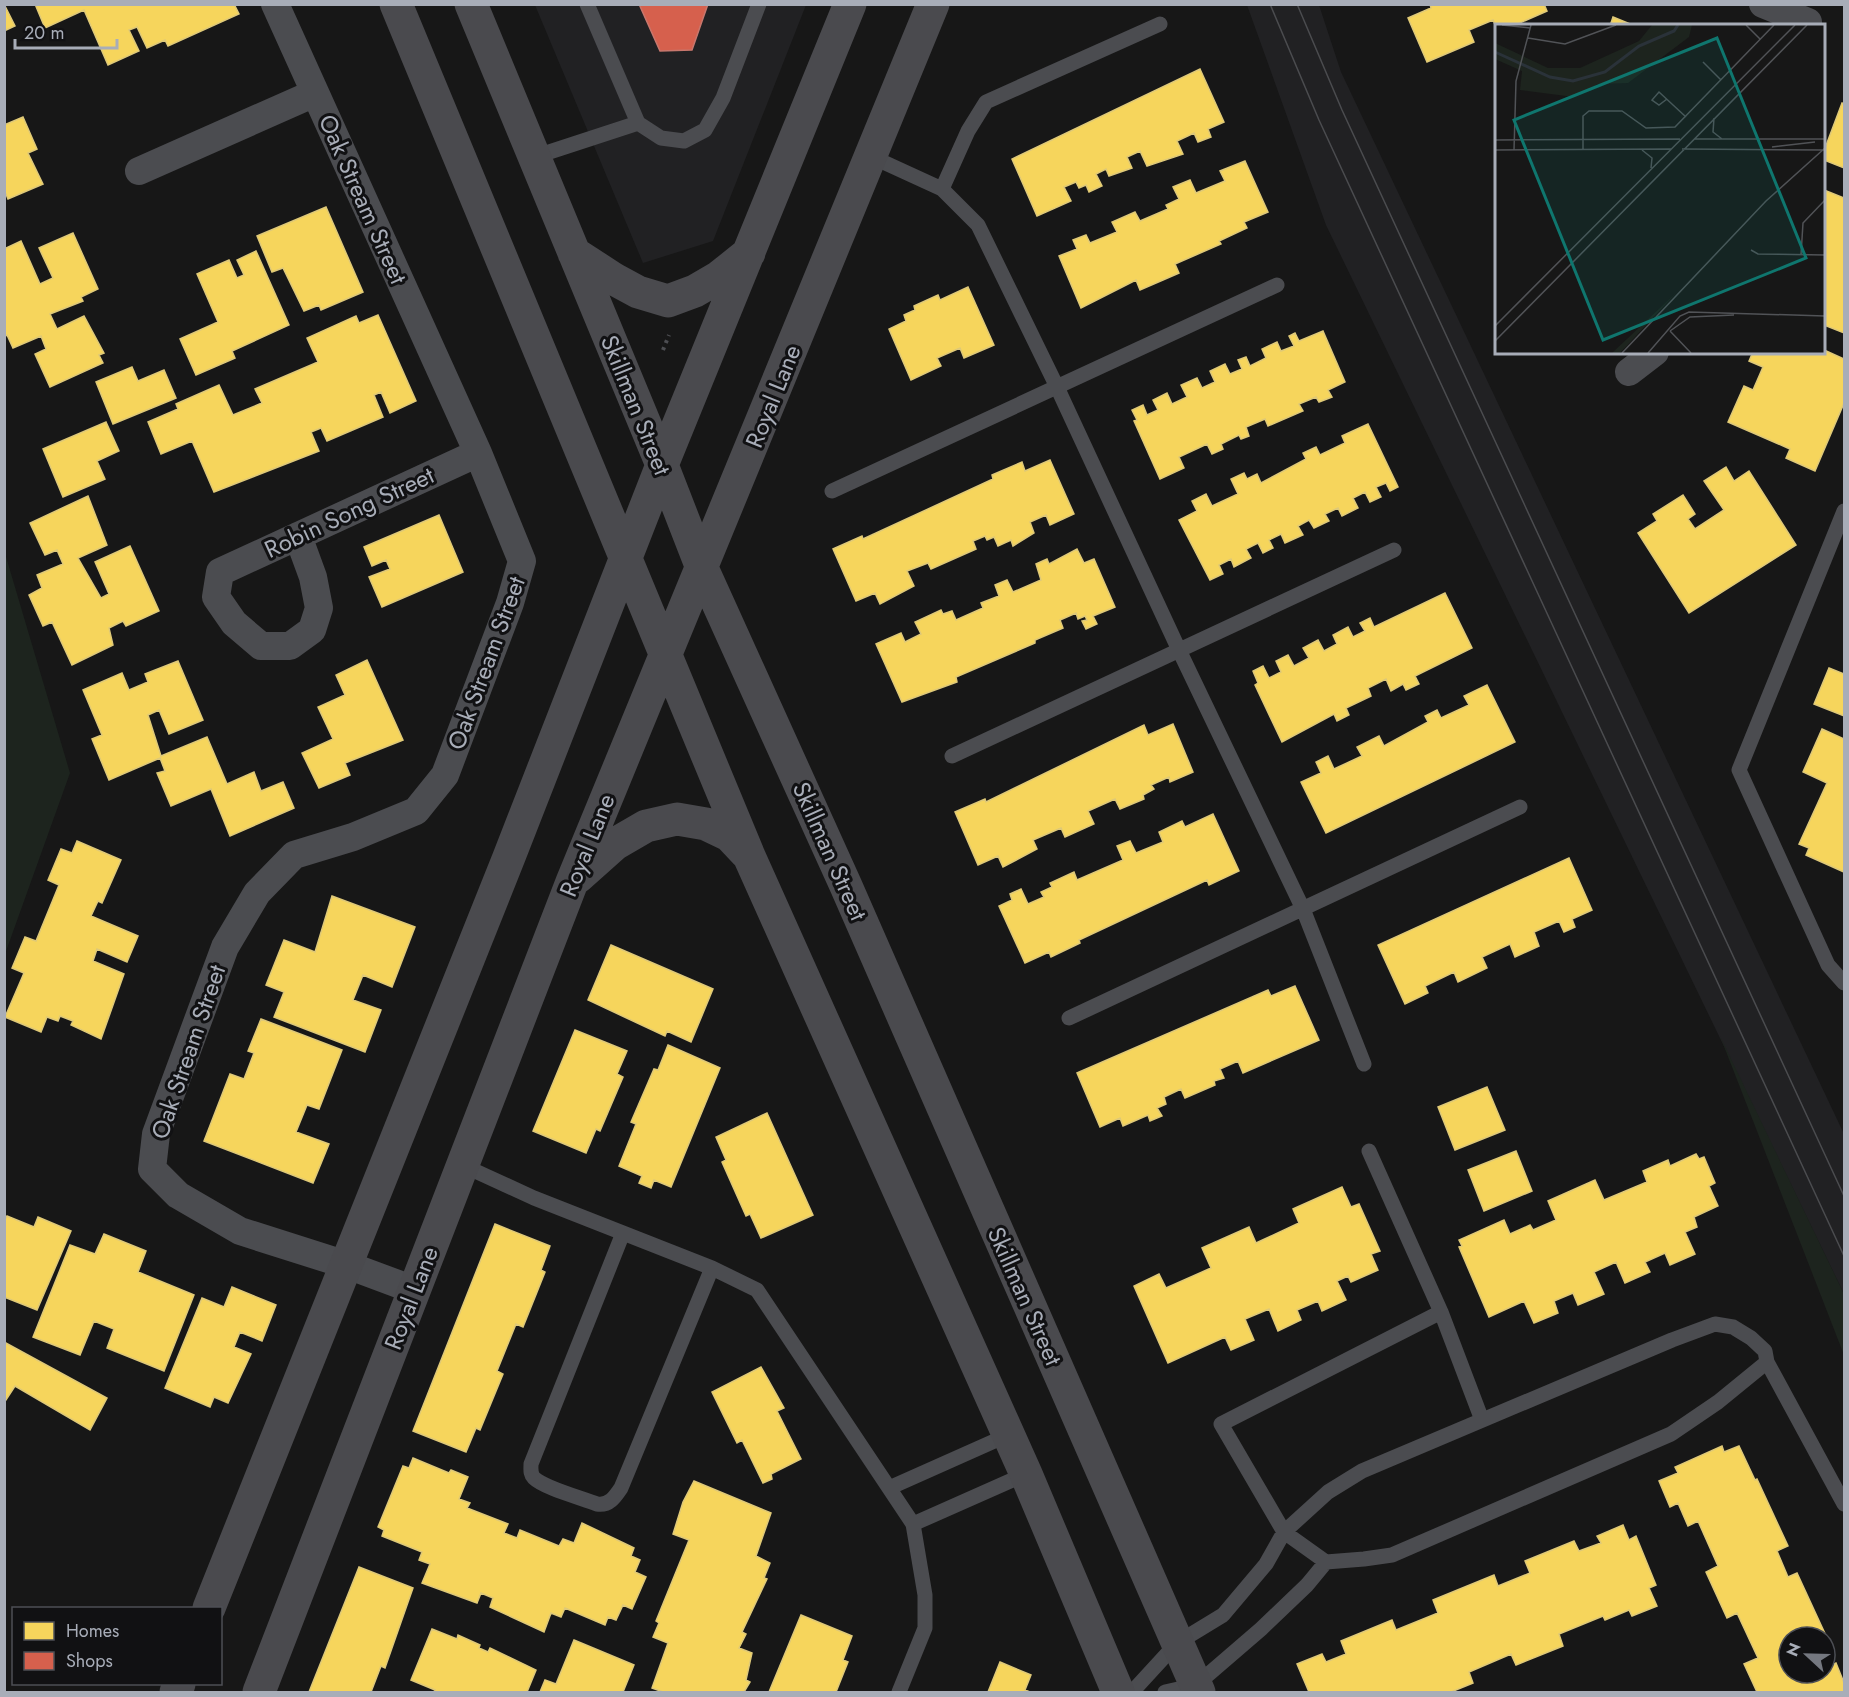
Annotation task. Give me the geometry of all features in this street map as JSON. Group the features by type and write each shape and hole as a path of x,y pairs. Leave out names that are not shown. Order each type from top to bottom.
{"main road":[{"path":"396,4 749,856 1026,1474 1118,1692"},
{"name":"Skillman Street","path":"471,4 662,465 702,568 846,886 1177,1643 1186,1690"},
{"path":"209,1607 347,1265 662,465 850,4"},
{"name":"Royal Lane","path":"259,1692 572,882 933,4"},
{"path":"574,253 638,292 668,301 695,291 719,277 750,252"},
{"path":"572,882 615,844 646,826 677,819 706,824 729,835 749,856"}],"street":[{"name":"Oak Stream Street","path":"275,4 478,453 522,561 510,603 445,776 416,811 353,837 294,855 257,893 225,948 156,1134 152,1169 178,1195 240,1231 347,1265"},
{"path":"1763,4 1810,17"},
{"path":"139,171 315,93"},
{"path":"1629,372 1652,354"},
{"name":"Robin Song Street","path":"298,536 313,577 319,608 312,630 290,646 261,646 234,623 216,597 220,572 298,536 478,453"},
{"path":"347,1265 414,1290"}],"lane":[{"path":"587,4 638,123 661,138 684,141 705,130 723,98 759,4"},
{"path":"942,189 968,131 986,102 1160,24"},
{"path":"534,157 638,123"},
{"path":"870,156 942,189 978,225 1057,387 1303,909 1364,1064"},
{"path":"832,491 1277,285"},
{"path":"1845,512 1739,770 1828,965 1845,983"},
{"path":"952,756 1394,550"},
{"path":"1069,1018 1520,807"},
{"path":"1369,1151 1441,1312 1482,1420"},
{"path":"462,1165 534,1198 712,1268 757,1290 913,1524 925,1595 925,1628 899,1692"},
{"path":"623,1233 531,1464 533,1477 576,1496 603,1505 613,1500 621,1488 712,1268"},
{"path":"1441,1312 1221,1424 1284,1532 1326,1562 1392,1555 1671,1434 1718,1402 1767,1362"},
{"path":"1132,1692 1177,1643 1223,1615 1266,1564 1284,1532 1328,1492 1362,1471 1715,1324 1733,1327 1751,1338 1765,1351 1767,1362 1845,1504"},
{"path":"890,1488 1008,1435"},
{"path":"913,1524 1026,1474"},
{"path":"1186,1690 1261,1629 1307,1585 1326,1562"}],"path":[{"path":"663,350 671,328"}],"shaded area":[{"path":"535,5 806,5 713,241 643,263"},
{"path":"1247,5 1319,5 1341,72 1844,1134 1844,1294 1326,225"},
{"path":"4,550 70,773 5,954 4,954"},
{"path":"1720,1036 1844,1294 1844,1355"}],"building: Homes":[{"path":"4,4 15,26 4,31"},
{"path":"35,4 234,4 239,14 168,46 165,40 147,48 137,27 129,30 139,51 108,65 84,10 45,28"},
{"path":"1430,4 1544,4 1547,11 1518,24 1495,25 1493,20 1469,30 1474,42 1427,62 1408,18 1431,8"},
{"path":"1613,17 1630,24 1611,24"},
{"path":"1200,69 1224,122 1208,129 1211,137 1198,142 1194,133 1177,141 1183,154 1147,166 1140,151 1127,157 1132,168 1109,176 1106,169 1096,174 1102,186 1089,192 1086,185 1079,188 1076,182 1064,187 1071,201 1037,216 1012,159"},
{"path":"1842,103 1844,104 1844,168 1825,160 1825,148"},
{"path":"23,117 37,149 28,153 43,184 8,199 6,194 4,195 4,125"},
{"path":"1245,161 1268,212 1244,222 1247,228 1219,241 1221,244 1175,264 1179,273 1140,290 1136,280 1081,308 1059,256 1077,249 1073,240 1086,235 1090,243 1117,232 1112,222 1135,212 1140,221 1168,209 1166,205 1179,199 1173,187 1190,180 1196,193 1225,181 1220,171"},
{"path":"1825,190 1844,198 1844,333 1825,325"},
{"path":"326,207 363,292 321,310 319,305 304,311 283,268 272,272 257,236"},
{"path":"73,233 98,289 81,297 83,301 50,314 57,329 84,316 104,353 99,355 103,363 50,387 35,354 46,349 41,336 13,348 7,335 4,337 4,249 21,241 40,284 53,278 39,248"},
{"path":"256,251 289,325 232,351 235,358 196,375 180,339 218,322 197,274 229,260 237,278 244,275 237,260"},
{"path":"968,287 994,345 964,358 960,348 937,358 941,366 911,380 889,329 906,321 904,315 915,310 914,306 938,295 940,300"},
{"path":"378,315 416,401 390,413 381,392 374,395 383,417 327,441 321,428 311,432 319,451 214,492 192,441 161,454 148,422 178,409 176,404 219,385 233,415 262,403 255,389 318,362 307,338 356,316 359,323"},
{"path":"1323,331 1345,382 1328,390 1332,397 1319,402 1316,397 1299,404 1303,411 1268,426 1265,419 1246,427 1249,436 1241,439 1239,435 1221,444 1223,449 1212,454 1207,444 1179,457 1184,468 1160,479 1134,421 1137,420 1132,410 1143,405 1147,415 1158,410 1153,400 1167,393 1172,404 1187,397 1181,385 1197,378 1202,388 1215,382 1210,371 1225,364 1230,374 1242,369 1238,360 1246,357 1250,366 1266,358 1262,349 1277,342 1281,351 1294,346 1289,336 1295,333 1299,341"},
{"path":"1825,350 1844,359 1844,403 1815,471 1786,458 1790,449 1728,422 1744,386 1753,390 1763,367 1749,361 1752,354 1825,354"},
{"path":"132,367 138,381 164,370 176,398 113,424 96,382"},
{"path":"106,422 119,451 97,461 105,479 63,497 43,449"},
{"path":"1368,424 1398,487 1390,491 1386,483 1376,487 1381,497 1370,502 1365,492 1353,498 1358,508 1342,516 1338,508 1325,514 1329,521 1314,528 1309,520 1298,526 1303,535 1285,543 1281,534 1269,540 1273,548 1263,553 1258,543 1246,549 1251,558 1234,567 1231,559 1219,565 1223,574 1210,580 1179,520 1197,511 1192,501 1206,494 1212,506 1238,494 1231,479 1244,473 1247,479 1257,474 1261,483 1306,459 1303,453 1316,447 1320,455 1345,443 1342,436"},
{"path":"1050,460 1074,514 1050,525 1046,515 1030,522 1034,533 1013,546 1011,540 998,546 994,537 987,540 985,536 973,541 976,549 931,569 928,563 907,571 914,586 880,604 875,593 856,601 833,549 862,536 863,539 993,479 992,475 1022,462 1025,471"},
{"path":"1726,467 1734,481 1749,471 1796,545 1689,613 1638,533 1657,521 1653,514 1683,495 1695,514 1688,519 1695,529 1724,510 1704,481"},
{"path":"88,496 107,545 78,558 101,598 109,594 95,562 130,546 159,611 126,626 123,621 109,628 113,645 72,665 52,622 43,626 29,595 42,588 37,575 63,564 57,550 45,555 30,523"},
{"path":"439,515 463,572 382,607 369,577 390,569 386,560 372,566 364,547"},
{"path":"1077,549 1084,563 1094,559 1115,607 1093,616 1097,624 1086,629 1082,621 1087,620 1085,616 1078,619 1076,613 1060,620 1063,628 1035,640 1035,643 956,677 957,682 902,702 876,644 901,633 905,642 921,634 915,622 941,610 943,614 952,611 956,620 983,608 981,603 999,596 995,585 1007,580 1013,592 1041,580 1036,564 1047,559 1049,564"},
{"path":"1445,593 1472,648 1415,676 1419,684 1406,690 1403,684 1391,691 1386,679 1368,688 1371,696 1346,708 1349,715 1337,721 1334,714 1282,742 1255,685 1258,683 1253,671 1263,666 1269,678 1281,672 1276,661 1288,655 1294,666 1309,658 1303,648 1318,640 1324,651 1337,644 1333,635 1348,627 1353,637 1365,631 1360,623 1370,618 1374,627"},
{"path":"367,660 403,740 345,763 350,775 319,788 302,753 333,739 318,707 345,695 336,675"},
{"path":"178,661 203,720 169,734 159,710 148,715 161,756 207,737 227,784 254,772 261,791 283,782 294,808 230,836 211,789 171,806 157,773 165,771 160,758 109,780 92,739 102,735 83,690 122,673 129,690 148,682 145,674"},
{"path":"1829,668 1844,674 1844,716 1814,704"},
{"path":"1487,685 1515,742 1326,833 1301,782 1321,773 1316,762 1328,756 1334,769 1362,756 1357,747 1379,736 1384,746 1428,722 1425,716 1437,710 1441,718 1469,705 1464,696"},
{"path":"1173,724 1193,772 1170,782 1169,777 1151,785 1154,789 1143,795 1144,799 1120,809 1115,799 1088,811 1094,824 1065,837 1061,828 1033,840 1037,849 1003,867 998,856 978,865 955,812 985,799 986,802 1144,725 1148,735"},
{"path":"1822,729 1844,739 1844,872 1806,855 1809,848 1799,844 1827,783 1803,772"},
{"path":"1213,814 1239,871 1209,885 1207,880 1079,940 1080,943 1051,957 1049,952 1025,963 999,906 1012,900 1010,894 1021,889 1028,904 1044,897 1041,892 1052,887 1050,883 1074,872 1077,880 1123,860 1117,846 1130,841 1136,853 1163,842 1159,832 1182,821 1185,827"},
{"path":"77,841 121,860 102,903 98,901 91,916 138,936 127,962 97,949 93,961 124,974 101,1039 71,1025 73,1021 60,1016 58,1021 47,1017 41,1032 5,1017 24,973 12,968 25,937 36,941 59,885 48,880 61,849 72,853"},
{"path":"1569,858 1592,910 1572,919 1575,927 1564,932 1559,921 1534,932 1539,946 1515,957 1510,944 1482,957 1487,968 1458,982 1454,972 1425,986 1428,993 1405,1004 1378,945"},
{"path":"332,896 415,927 392,987 363,975 353,1000 381,1010 365,1052 274,1017 284,992 266,985 284,940 315,952"},
{"path":"611,945 713,989 691,1042 667,1031 665,1036 588,1000"},
{"path":"1295,986 1319,1040 1243,1073 1238,1061 1220,1069 1224,1078 1214,1081 1215,1085 1185,1098 1181,1089 1164,1097 1166,1104 1157,1108 1162,1116 1150,1121 1148,1115 1123,1126 1120,1118 1100,1127 1077,1073 1268,990 1271,996"},
{"path":"261,1019 342,1050 319,1109 307,1105 296,1132 329,1144 313,1183 204,1141 230,1074 244,1079 254,1053 248,1051"},
{"path":"575,1030 627,1051 617,1074 623,1077 600,1131 596,1129 586,1153 533,1131"},
{"path":"668,1045 720,1068 671,1187 654,1180 651,1188 639,1183 642,1176 619,1166 636,1124 631,1122 654,1069 658,1070"},
{"path":"1487,1087 1505,1130 1455,1150 1438,1107"},
{"path":"767,1113 813,1215 761,1238 750,1214 746,1216 722,1162 726,1160 716,1137"},
{"path":"1516,1151 1532,1191 1484,1211 1468,1170"},
{"path":"1696,1154 1699,1159 1704,1157 1715,1183 1709,1186 1718,1206 1694,1217 1697,1227 1685,1232 1695,1254 1670,1265 1665,1253 1645,1262 1650,1272 1625,1283 1616,1262 1594,1272 1604,1294 1578,1305 1573,1293 1554,1301 1558,1313 1534,1323 1524,1301 1489,1317 1459,1247 1462,1246 1459,1240 1504,1220 1510,1234 1530,1225 1533,1230 1556,1220 1548,1201 1595,1180 1604,1200 1647,1182 1643,1171 1668,1160 1670,1166"},
{"path":"1342,1187 1351,1207 1359,1204 1380,1251 1371,1254 1378,1270 1351,1282 1348,1276 1337,1281 1346,1300 1322,1311 1318,1301 1297,1310 1301,1320 1278,1331 1269,1309 1245,1319 1254,1340 1231,1350 1225,1337 1168,1363 1134,1286 1159,1274 1166,1288 1211,1268 1202,1248 1249,1227 1256,1243 1299,1223 1293,1209"},
{"path":"7,1216 34,1227 38,1217 71,1231 37,1310 4,1297 4,1221"},
{"path":"495,1224 550,1246 541,1270 545,1272 523,1327 516,1324 497,1371 503,1374 480,1430 476,1428 466,1452 413,1431"},
{"path":"104,1234 146,1251 138,1272 194,1295 164,1371 107,1348 114,1329 94,1321 80,1355 33,1337 70,1245 95,1254"},
{"path":"232,1287 276,1305 262,1341 240,1332 234,1347 251,1354 228,1403 214,1397 210,1407 165,1388 202,1298 224,1307"},
{"path":"4,1342 107,1398 90,1430 15,1386 4,1403"},
{"path":"761,1367 784,1408 777,1411 801,1459 771,1474 772,1479 763,1483 742,1440 737,1443 712,1392"},
{"path":"1722,1446 1724,1452 1739,1446 1788,1546 1777,1551 1788,1577 1797,1573 1821,1625 1777,1625 1777,1685 1837,1685 1837,1666 1844,1683 1844,1692 1757,1692 1744,1664 1758,1658 1737,1613 1727,1618 1706,1572 1718,1566 1698,1521 1688,1526 1678,1503 1670,1507 1659,1481 1678,1473 1675,1467"},
{"path":"413,1458 449,1473 451,1470 468,1477 459,1499 470,1503 467,1508 508,1524 504,1533 517,1538 520,1530 559,1546 563,1539 574,1543 582,1523 634,1548 631,1556 640,1560 635,1572 646,1577 632,1609 623,1605 616,1620 608,1617 605,1625 565,1608 561,1617 551,1613 544,1632 490,1607 493,1598 481,1593 477,1603 422,1583 430,1564 419,1560 422,1552 382,1536 384,1530 378,1527 403,1466 409,1468"},
{"path":"694,1481 771,1513 756,1556 770,1563 764,1578 767,1579 742,1632 746,1634 739,1648 752,1653 746,1680 750,1682 744,1692 663,1692 652,1688 668,1643 653,1637 659,1623 656,1621 689,1540 673,1534 683,1502"},
{"path":"1623,1525 1629,1540 1636,1536 1656,1585 1649,1588 1657,1606 1632,1616 1629,1610 1605,1620 1603,1616 1559,1634 1563,1646 1516,1665 1511,1654 1469,1672 1473,1683 1451,1692 1309,1692 1297,1664 1322,1654 1326,1662 1346,1654 1341,1641 1392,1620 1396,1630 1438,1613 1433,1600 1494,1575 1498,1586 1530,1573 1525,1561 1574,1541 1579,1551 1601,1543 1597,1536"},
{"path":"359,1567 413,1588 385,1668 381,1666 371,1692 309,1692"},
{"path":"801,1615 852,1636 843,1660 848,1662 836,1692 769,1692"},
{"path":"432,1629 457,1639 458,1635 480,1645 479,1648 488,1652 490,1648 536,1670 527,1692 434,1692 435,1690 411,1680"},
{"path":"574,1640 634,1665 623,1692 540,1692 545,1680 556,1684"},
{"path":"1000,1662 1031,1675 1025,1690 1030,1692 988,1692"}],"building: Shops":[{"path":"639,4 708,4 692,50 660,51"}],"tram line":[{"path":"1270,4 1319,120 1844,1256"},
{"path":"1297,4 1342,110 1844,1196"}]}
